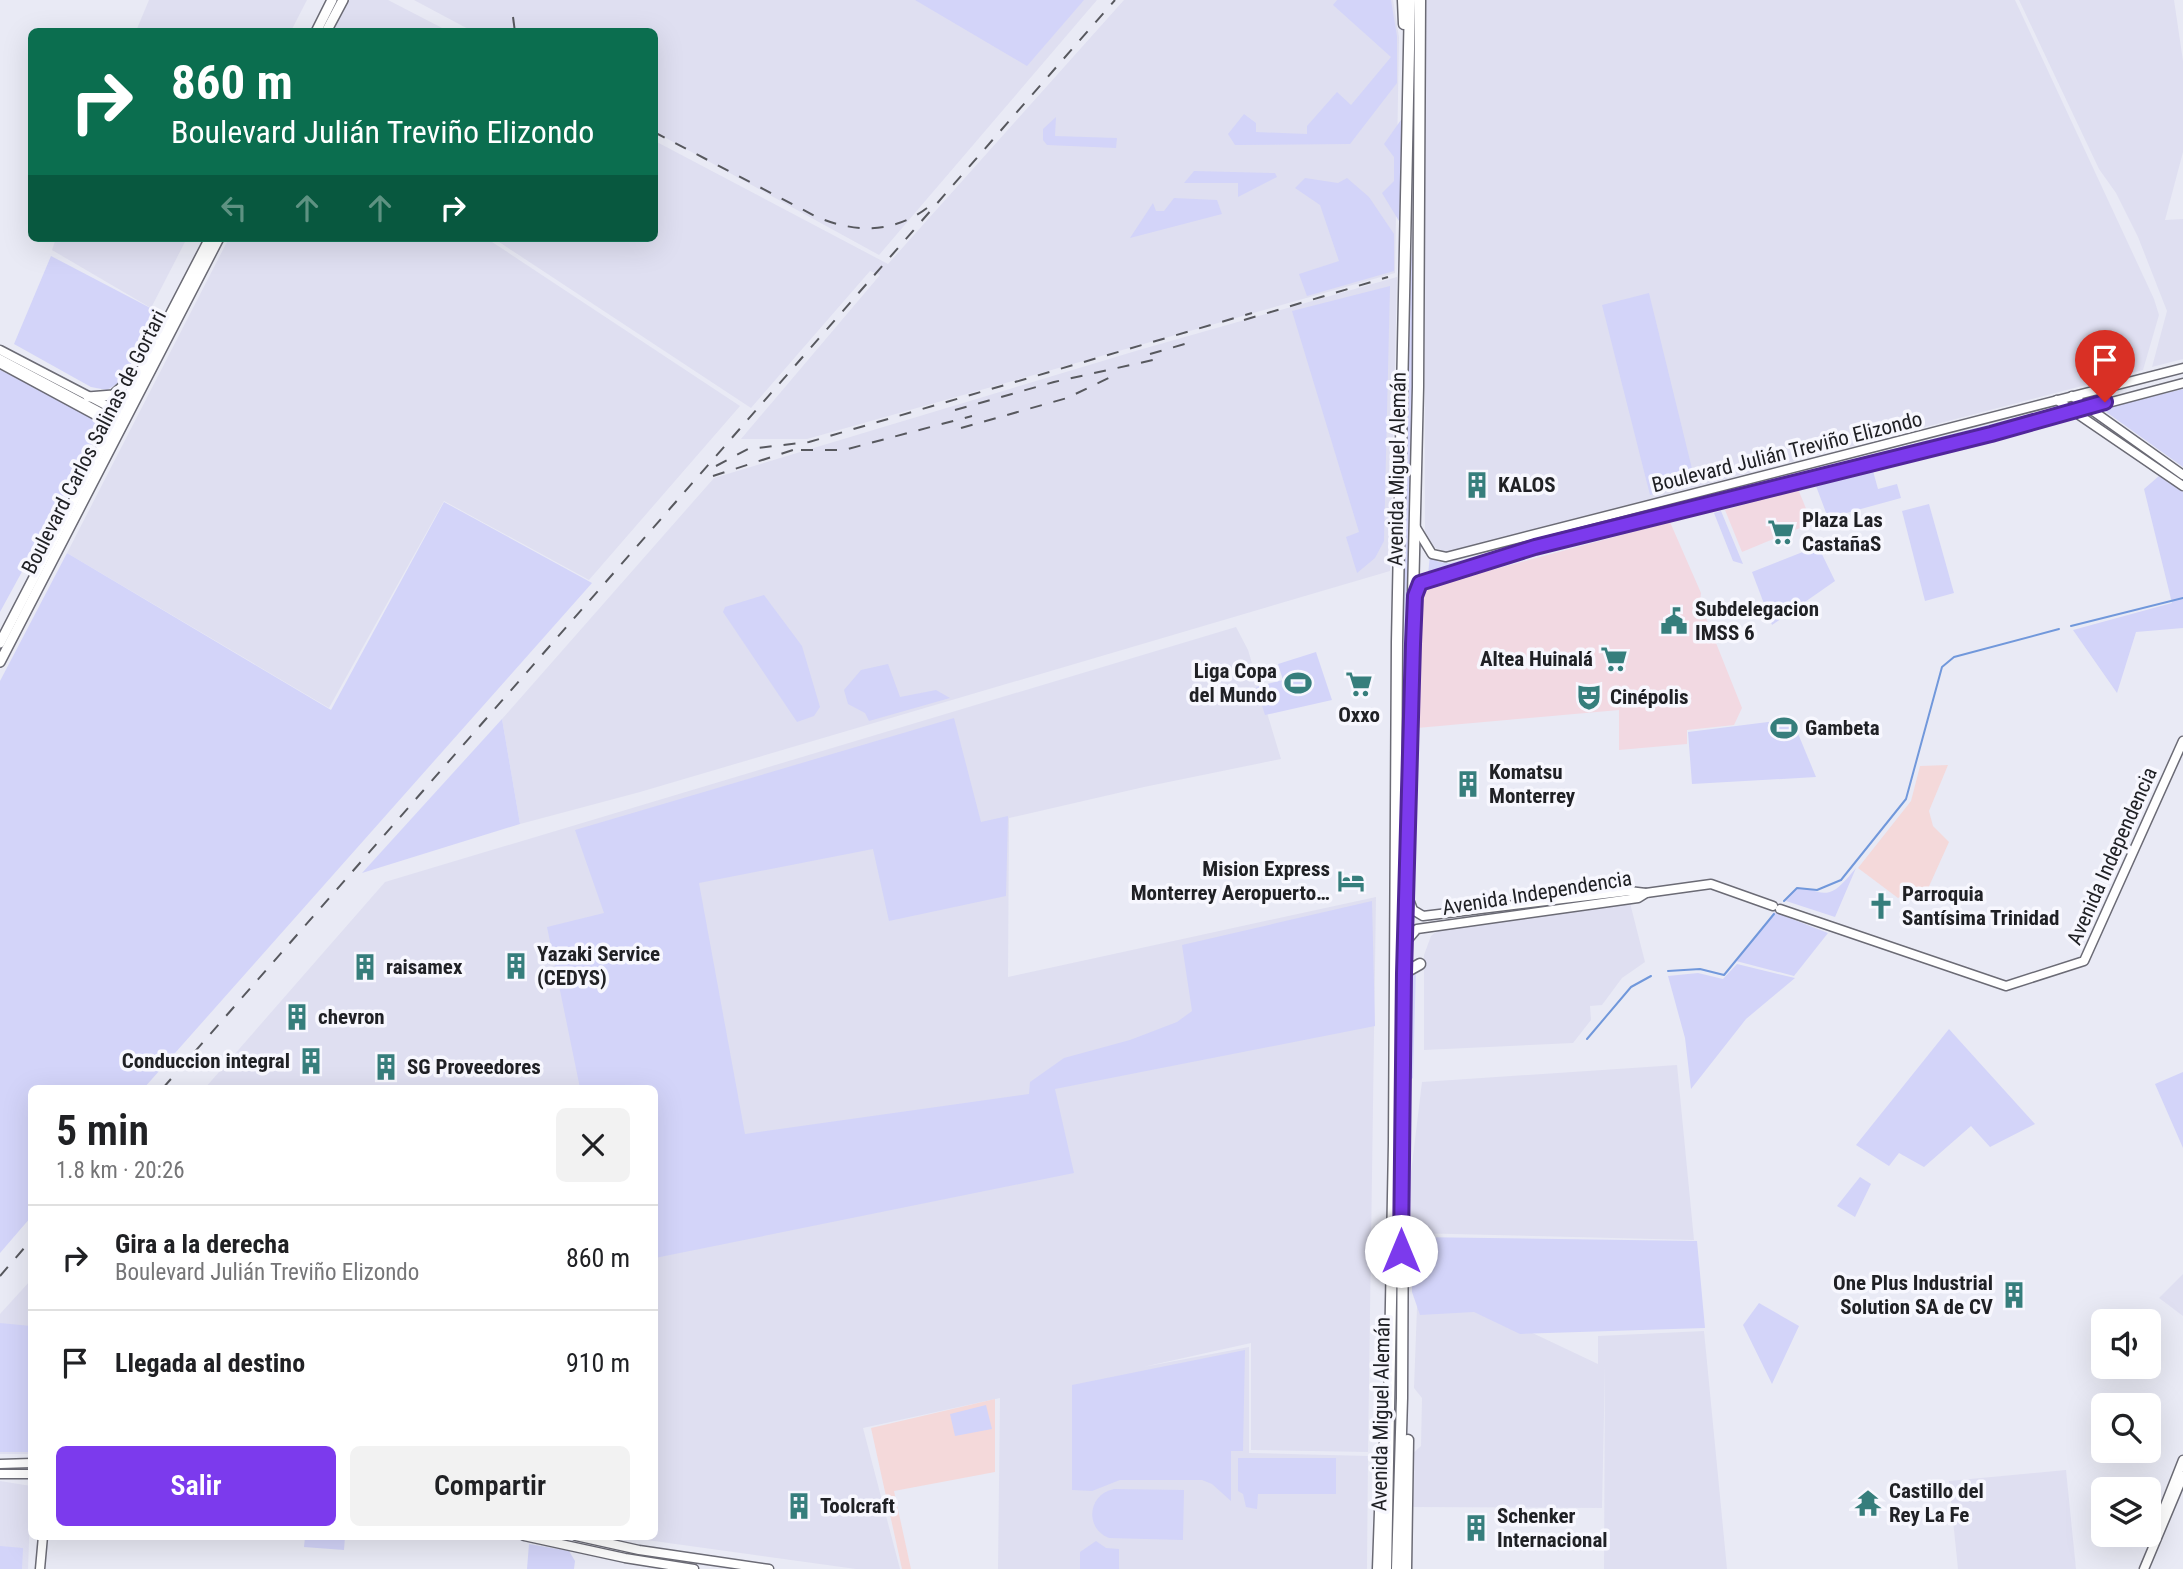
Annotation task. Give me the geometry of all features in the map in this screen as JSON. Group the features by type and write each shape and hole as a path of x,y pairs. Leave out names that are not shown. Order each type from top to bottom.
{"highway":[{"path":"1403,0 1404,25 1409,39"},
{"name":"Avenida Miguel Alemán","path":"1397,1569 1390,1432 1397,631 1410,0"},
{"name":"Avenida Miguel Alemán","path":"1386,1569 1402,1398 1404,973 1415,596 1420,0"},
{"path":"1404,973 1420,964"},
{"path":"1402,1398 1408,1422 1406,1569"},
{"path":"1378,1569 1382,1454 1390,1432"}],"main road":[{"path":"318,28 332,0"},
{"path":"328,28 343,0"},
{"name":"Boulevard Carlos Salinas de Gortari","path":"0,643 208,242"},
{"name":"Boulevard Carlos Salinas de Gortari","path":"0,662 217,242"},
{"path":"0,350 88,397 103,412"},
{"path":"0,361 115,419"},
{"path":"88,397 106,397 121,391 147,361"},
{"name":"Boulevard Julián Treviño Elizondo","path":"1415,527 1432,554 1446,557 2183,368"},
{"name":"Boulevard Julián Treviño Elizondo","path":"1415,596 1425,580 1473,565 2183,383"},
{"path":"2072,396 2183,475"},
{"path":"2057,400 2183,485"},
{"path":"1663,516 1668,511 1736,486 1744,480"},
{"path":"1473,565 1483,559 1611,514"},
{"name":"Avenida Independencia","path":"1406,891 1413,910 1423,916 1629,891 1646,893 1712,884 2009,986 2084,961 2183,741"},
{"name":"Avenida Independencia","path":"1405,951 1408,937 1417,929 1639,898 1646,893"},
{"path":"2150,1554 2152,1538 2183,1460"},
{"path":"0,1464 28,1463"},
{"path":"0,1474 28,1474"},
{"path":"2144,1569 2183,1476"},
{"path":"40,1569 43,1540"},
{"path":"541,1540 694,1569"},
{"path":"594,1540 639,1550 769,1569"}],"shaded area":[{"path":"149,0 307,0 293,28 137,28"},
{"path":"347,0 388,0 442,28 332,28"},
{"path":"414,0 1097,0 879,255 658,134 658,28 466,28"},
{"path":"915,0 1084,0 1027,66"},
{"path":"1124,0 1393,0 1399,37 1395,273 807,439 741,439 880,275 870,271 751,408 499,242 658,242 658,143 888,264"},
{"path":"1337,0 1391,0 1397,36 1397,83 1350,144 1235,145 1228,134 1244,114 1256,123 1256,132 1307,134 1307,126 1337,92 1351,105 1391,57 1333,5"},
{"path":"1424,0 2015,0 2154,299 2159,315 2143,370 1447,552 1432,547 1425,537"},
{"path":"2019,0 2174,0 2183,61 2183,152 2165,220 2183,219 2183,359 2152,367 2167,311 2138,237 2116,193 2099,169"},
{"path":"1056,117 1055,136 1117,138 1116,148 1047,145 1043,140 1043,129"},
{"path":"1403,117 1402,226 1382,193 1394,181 1394,157 1384,144"},
{"path":"1194,171 1275,173 1277,177 1238,197 1238,183 1184,183"},
{"path":"1305,178 1338,183 1347,178 1369,197 1394,234 1394,271 1307,296 1299,274 1339,261 1320,205 1295,188"},
{"path":"1174,198 1217,200 1222,214 1130,238 1153,203 1156,211 1164,211"},
{"path":"55,242 185,242 151,308 52,250"},
{"path":"227,242 492,242 740,406 589,580 444,501 329,708 67,553"},
{"path":"1412,249 1415,373 1405,843 1399,843 1407,306"},
{"path":"51,256 158,312 122,381 107,390 91,387 14,344"},
{"path":"1397,277 1390,571 640,792 520,824 502,719 714,478 1139,350"},
{"path":"1390,286 1384,541 1375,558 1357,573 1346,537 1359,532 1292,311"},
{"path":"1649,293 1696,485 1650,495 1602,305"},
{"path":"0,370 104,421 0,612"},
{"path":"2183,389 2183,467 2102,409"},
{"path":"2054,408 2055,411 2023,421 1761,488 1796,474"},
{"path":"1873,471 1878,489 1897,484 1901,498 1828,518 1816,486"},
{"path":"2159,476 2183,492 2183,628 2136,632 2117,693 2073,630 2172,603 2144,489"},
{"name":"Plaza Las CastañaS","path":"1798,489 1812,523 1742,552 1725,510"},
{"path":"444,502 592,583 147,1085 28,1085 28,1220 0,1253 0,681 67,553 331,710"},
{"path":"1688,502 1648,517 1550,539"},
{"path":"1929,504 1954,593 1925,601 1902,511"},
{"path":"1721,511 1743,564 1733,561 1714,513"},
{"name":"Altea Huinalá","path":"1670,522 1701,593 1700,603 1742,708 1734,725 1687,730 1687,744 1619,750 1619,710 1417,728 1420,596 1425,588"},
{"path":"1526,543 1527,545 1428,575 1430,555 1439,562 1451,563"},
{"path":"1818,546 1835,581 1772,625 1752,572"},
{"path":"764,595 802,646 820,707 814,716 797,722 723,612 725,607"},
{"path":"1236,627 1248,650 1281,759 1009,818 1008,977 1376,897 1368,1452 1251,1450 1251,1343 1143,1367 1249,1347 1249,1453 1368,1456 1367,1569 998,1569 1000,1398 863,1428 900,1569 856,1569 647,1540 658,1540 658,1085 208,1085 385,882"},
{"name":"Liga Copa del Mundo","path":"1316,652 1332,700 1265,715 1256,687 1283,680 1278,664"},
{"path":"888,664 900,697 936,690 950,698 869,721 865,713 848,704 844,690 861,670"},
{"path":"954,718 981,822 1008,816 1006,896 889,921 873,849 699,883 745,1134 1029,1094 1030,1082 1064,1058 1130,1040 1177,1022 1192,1011 1182,945 1372,901 1375,1026 1055,1089 1074,1173 658,1257 658,1085 579,1085 547,927 604,913 575,830"},
{"path":"502,719 520,824 362,873"},
{"path":"1792,719 1816,777 1692,784 1688,732"},
{"path":"1948,765 1929,811 1933,826 1949,842 1926,893 1916,888 1898,898 1858,868 1911,801 1920,766"},
{"path":"1856,868 1835,917 1786,901 1798,889 1822,893 1836,889"},
{"path":"1630,903 1645,962 1622,978 1602,1005 1590,1006 1591,1020 1573,1043 1424,1050 1424,955 1431,936 1437,931"},
{"path":"1774,912 1828,933 1794,976 1736,961"},
{"path":"1737,964 1795,978 1746,1019 1691,1089 1685,1038 1668,976 1698,973 1723,979"},
{"path":"1416,967 1413,1078 1407,1082 1409,973"},
{"path":"1949,1029 2035,1124 1990,1147 1971,1126 1924,1167 1899,1153 1889,1166 1856,1145"},
{"path":"1677,1065 1694,1240 1411,1233 1410,1181 1422,1082"},
{"path":"2183,1072 2183,1148 2155,1084"},
{"path":"1860,1177 1871,1184 1855,1217 1837,1206"},
{"path":"1412,1237 1697,1241 1705,1328 1520,1334 1474,1312 1420,1315 1412,1292"},
{"path":"2183,1274 2183,1316 2159,1298"},
{"path":"28,1283 28,1454 0,1454 0,1314"},
{"path":"1759,1303 1799,1326 1772,1384 1743,1325"},
{"path":"1475,1306 1598,1364 1598,1336 1704,1331 1727,1569 1604,1569 1605,1366 1602,1508 1412,1507 1413,1453 1421,1446 1422,1398 1414,1388 1417,1307"},
{"path":"0,1323 28,1326 28,1452 0,1452"},
{"path":"1245,1350 1243,1451 1231,1451 1231,1501 1212,1484 1202,1480 1120,1480 1092,1491 1072,1490 1072,1385"},
{"path":"995,1399 995,1472 894,1491 911,1569 902,1569 871,1428"},
{"path":"986,1405 992,1429 955,1436 950,1414"},
{"path":"1238,1458 1336,1458 1336,1494 1258,1494 1257,1509 1246,1507 1243,1494 1238,1491"},
{"path":"2066,1470 2076,1569 1958,1569 1949,1481"},
{"path":"0,1481 28,1486 28,1569 0,1569"},
{"path":"1114,1489 1184,1490 1183,1540 1109,1538 1101,1533 1093,1519 1094,1504 1105,1492"},
{"path":"305,1540 345,1540 344,1550 304,1547"},
{"path":"1096,1541 1106,1548 1119,1549 1119,1569 1080,1569 1080,1552"},
{"path":"529,1544 569,1551 575,1561 574,1569 527,1569"},
{"path":"0,1546 23,1548 22,1569 0,1569"}],"waterway":[{"path":"2071,626 2183,598"},
{"path":"1784,901 1797,888 1817,890 1841,880 1906,799 1942,667 1954,657 2059,629"},
{"path":"1668,971 1700,969 1724,975 1774,914"},
{"path":"1587,1039 1631,987 1651,976"}],"railway":[{"path":"166,1085 1115,0"},
{"path":"513,17 514,28"},
{"path":"658,134 829,222 873,228 900,223 927,208"},
{"path":"1244,320 1388,277"},
{"path":"716,466 748,449 809,442 1252,313"},
{"path":"1150,354 1195,341"},
{"path":"955,410 1054,382 1162,358"},
{"path":"961,428 1067,398 1119,373"},
{"path":"801,450 844,450 972,416"},
{"path":"713,476 793,450"},
{"path":"0,1276 28,1244"}],"place":[{"name":"KALOS","path":"1477,485"},
{"name":"Plaza Las CastañaS","path":"1781,532"},
{"name":"Subdelegacion IMSS 6","path":"1674,621"},
{"name":"Altea Huinalá","path":"1614,659"},
{"name":"Liga Copa del Mundo","path":"1298,683"},
{"name":"Oxxo","path":"1359,684"},
{"name":"Cinépolis","path":"1589,697"},
{"name":"Gambeta","path":"1784,728"},
{"name":"Komatsu Monterrey","path":"1468,784"},
{"name":"Mision Express Monterrey Aeropuerto…","path":"1351,881"},
{"name":"Parroquia Santísima Trinidad","path":"1881,906"},
{"name":"Yazaki Service (CEDYS)","path":"516,966"},
{"name":"raisamex","path":"365,967"},
{"name":"chevron","path":"297,1017"},
{"name":"Conduccion integral","path":"311,1061"},
{"name":"SG Proveedores","path":"386,1067"},
{"name":"One Plus Industrial Solution SA de CV","path":"2014,1295"},
{"name":"Castillo del Rey La Fe","path":"1868,1503"},
{"name":"Toolcraft","path":"799,1506"},
{"name":"Schenker Internacional","path":"1476,1528"}],"route":[{"path":"1401,1251 1404,973 1413,644 1415,596 1420,583 1535,547 1991,434 2105,402"}]}
